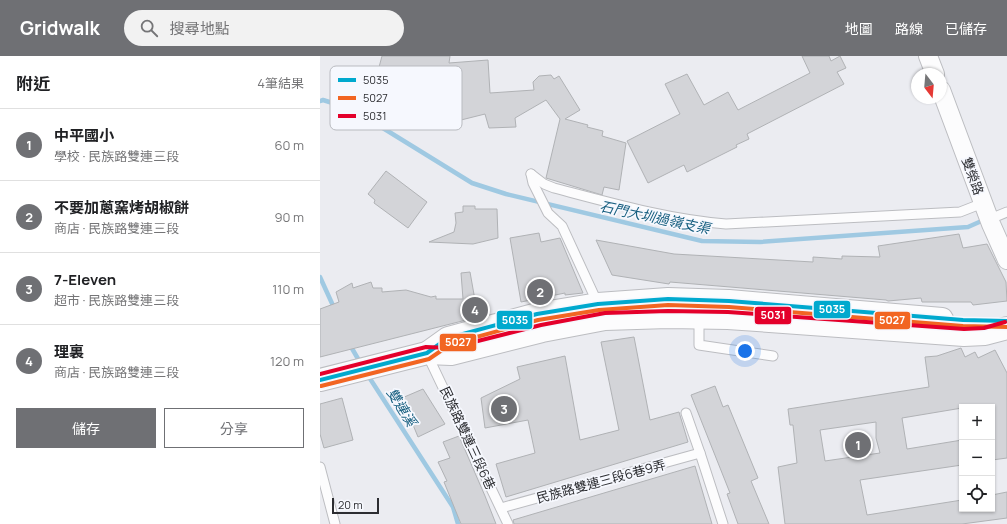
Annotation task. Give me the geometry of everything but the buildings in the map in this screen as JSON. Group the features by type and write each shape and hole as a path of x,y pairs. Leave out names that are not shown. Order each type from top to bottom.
{"main road":[{"path":"699,309 729,301 963,320 1007,321"},
{"path":"320,380 427,352 451,354 542,331 602,312 699,309 964,335 985,334 1007,328"}],"street":[{"path":"928,56 933,68"},
{"name":"雙榮路","path":"946,104 986,211 1007,260"}],"lane":[{"path":"602,312 562,226 546,208 533,182 531,174 544,184 554,188 663,216 726,224 960,212 1007,212"},
{"path":"699,309 699,345 773,356"},
{"name":"民族路雙連三段6巷","path":"427,352 508,524"},
{"path":"686,413 723,524"},
{"name":"民族路雙連三段6巷9弄","path":"501,508 700,453"},
{"path":"320,467 334,524"}],"waterway":[{"name":"石門大圳過嶺支渠","path":"320,101 323,100 330,102"},
{"name":"石門大圳過嶺支渠","path":"386,130 472,183 506,194 702,241 760,242 968,227 986,219"},
{"name":"雙連溪","path":"320,277 335,310"},
{"name":"雙連溪","path":"350,345 361,364"},
{"name":"雙連溪","path":"367,374 453,507 458,524"}],"transit line":[{"name":"5035","path":"320,380 427,353 448,338 537,314 598,304 668,299 729,301 963,320 1007,321"},
{"name":"5027","path":"321,386 429,359 451,344 538,320 599,310 668,305 729,307 963,326 1007,327"},
{"name":"5031","path":"320,374 426,347 450,348 541,325 605,313 668,311 728,312 964,329 984,328 1005,322"}],"place":[{"name":"不要加蔥窯烤胡椒餅","path":"540,292"},
{"name":"理裏","path":"475,310"},
{"name":"7-Eleven","path":"504,409"},
{"name":"中平國小","path":"858,445"}]}
